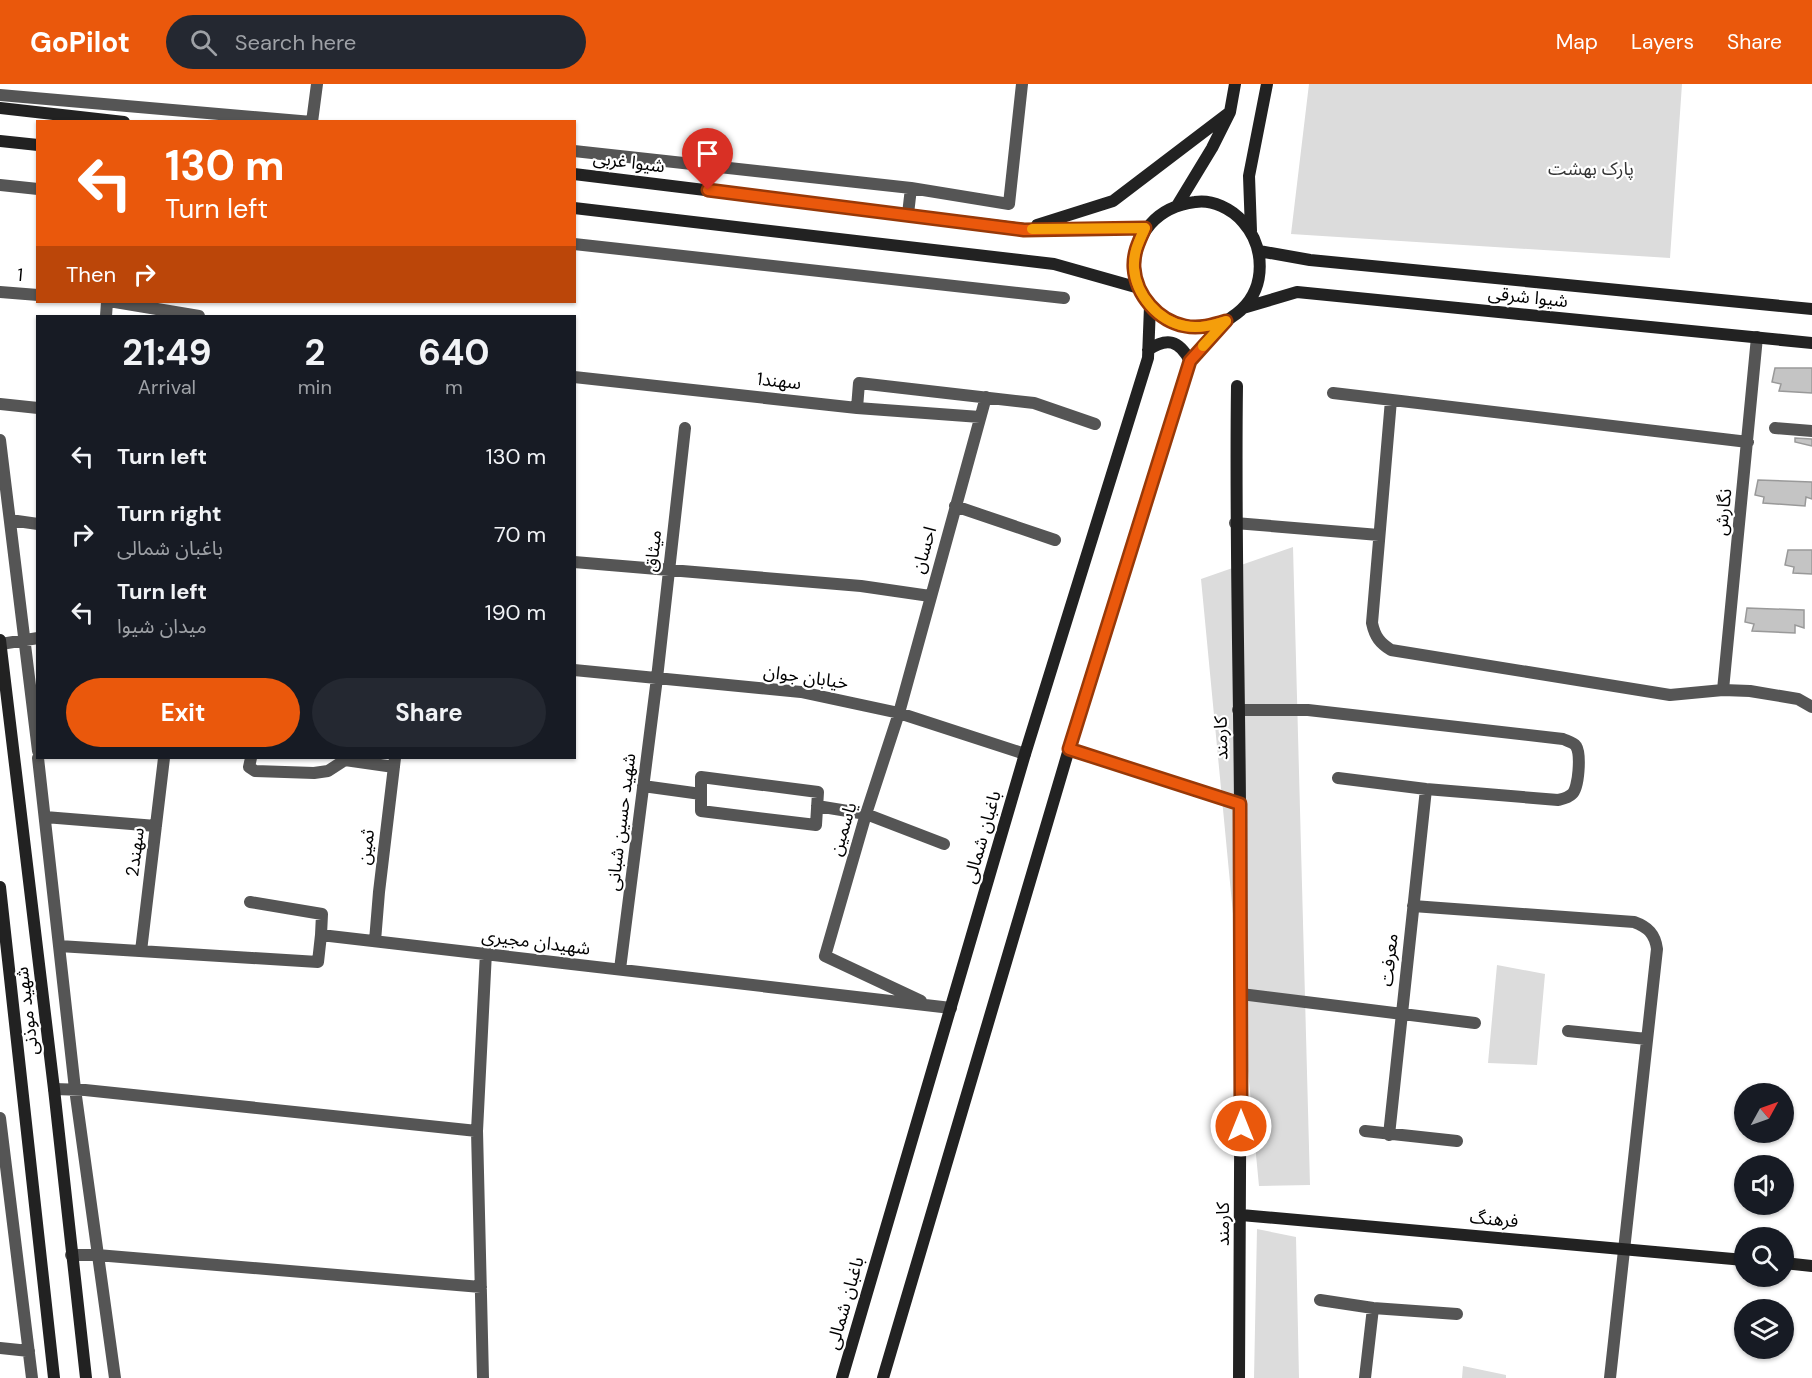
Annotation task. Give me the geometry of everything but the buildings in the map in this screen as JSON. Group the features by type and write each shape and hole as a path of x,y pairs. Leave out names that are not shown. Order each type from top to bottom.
{"main road":[{"path":"1178,204 1212,148 1230,112 1235,84"},
{"path":"1251,231 1249,176 1267,84"},
{"path":"0,108 106,120"},
{"path":"1024,230 1113,201 1230,112"},
{"path":"0,141 36,145"},
{"name":"شیوا غربی","path":"576,174 1024,230 1145,228"},
{"path":"883,1378 1069,749 1190,361 1226,321 1243,308 1254,291 1260,271 1259,250 1251,231 1237,216 1219,205 1199,201 1178,204 1160,213 1145,228 1136,247 1134,267 1139,288 1150,306 1166,319 1185,326 1206,327 1226,321"},
{"path":"576,208 1054,264 1139,288"},
{"name":"شیوا شرقی","path":"1259,250 1310,260 1812,309"},
{"name":"شیوا شرقی","path":"1243,308 1297,292 1812,343"},
{"name":"باغبان شمالی","path":"842,1378 1025,753 1148,358 1150,306"},
{"path":"1148,350 1159,343 1172,342 1183,349 1190,361"},
{"name":"کارمند","path":"1237,386 1235,523 1240,804 1241,1215 1239,1378"},
{"name":"شهید موذنی","path":"0,640 86,1378"},
{"path":"1069,749 1240,804"},
{"name":"شهید موذنی","path":"0,887 54,1378"},
{"name":"فرهنگ","path":"1241,1215 1734,1259"},
{"path":"1794,1264 1812,1266"}],"street":[{"path":"312,120 317,84"},
{"path":"576,151 911,189 1009,204 1022,84"},
{"path":"0,95 289,120"},
{"path":"0,185 36,189"},
{"path":"908,214 911,189"},
{"path":"576,244 1064,298"},
{"name":"1","path":"0,292 36,295"},
{"path":"121,303 192,315"},
{"name":"نگارش","path":"1723,690 1757,337"},
{"name":"1سهند","path":"576,377 857,408 980,417"},
{"path":"857,408 859,383 1034,403 1095,424"},
{"path":"1333,393 1748,442"},
{"name":"احسان","path":"899,713 986,397"},
{"path":"1391,400 1372,623 1374,634 1381,643 1391,650 1670,695 1723,690 1750,691 1798,699 1812,707"},
{"path":"0,404 36,408"},
{"name":"میثاق","path":"657,678 685,428"},
{"path":"1775,428 1812,431"},
{"path":"0,440 10,520 32,639 36,714"},
{"path":"955,506 1054,540"},
{"path":"10,520 36,524"},
{"path":"1235,523 1379,536"},
{"path":"576,562 861,586 930,596"},
{"path":"1,644 32,639"},
{"name":"خیابان جوان","path":"576,670 801,692 899,713 1025,753"},
{"name":"شهید حسین شبانی","path":"620,969 657,678"},
{"path":"1239,710 1308,710 1563,739 1577,747 1579,756 1576,787 1572,794 1558,800 1426,789 1338,778"},
{"name":"یاسمین","path":"899,713 866,814 825,956 932,1005"},
{"path":"38,759 75,1089 115,1378"},
{"name":"2سهند","path":"141,951 164,759"},
{"path":"251,759 249,767 255,771 314,773 328,771 344,759 394,762"},
{"name":"ثمین","path":"375,941 394,762"},
{"path":"700,777 818,792 816,825 701,811 701,794 700,777"},
{"path":"643,786 701,794"},
{"name":"معرفت","path":"1389,1135 1426,789"},
{"path":"818,806 866,814 944,844"},
{"path":"45,817 156,826"},
{"path":"58,946 318,962 322,914 250,902"},
{"path":"1413,906 1634,922 1651,931 1656,940 1657,949 1610,1378"},
{"name":"شهیدان مجیری","path":"321,934 951,1008"},
{"path":"483,1378 477,1131 486,953"},
{"path":"1240,994 1475,1023"},
{"path":"1568,1031 1647,1039"},
{"path":"54,1089 75,1089 477,1131"},
{"path":"0,1118 32,1378"},
{"path":"1365,1131 1456,1141"},
{"path":"0,1220 14,1221"},
{"path":"72,1255 97,1255 481,1287"},
{"path":"1320,1300 1373,1308 1457,1314"},
{"path":"1365,1378 1373,1308"},
{"path":"0,1348 29,1351"}],"green space":[{"name":"پارک بهشت","path":"1309,84 1682,84 1670,258 1291,234"},
{"path":"1293,547 1310,1185 1259,1186 1201,579"},
{"path":"1497,965 1545,974 1537,1065 1488,1063"},
{"path":"1257,1229 1296,1237 1299,1378 1254,1378"},
{"path":"1463,1366 1506,1375 1506,1378 1462,1378"}],"slow traffic":[{"path":"1032,229 1145,228 1136,247 1134,267 1139,288 1150,306 1166,319 1185,326 1206,327 1226,321 1203,346"}],"route":[{"path":"708,190 1024,230 1145,228 1136,247 1134,267 1139,288 1150,306 1166,319 1185,326 1206,327 1226,321 1190,361 1069,749 1240,804 1241,1126"}]}
